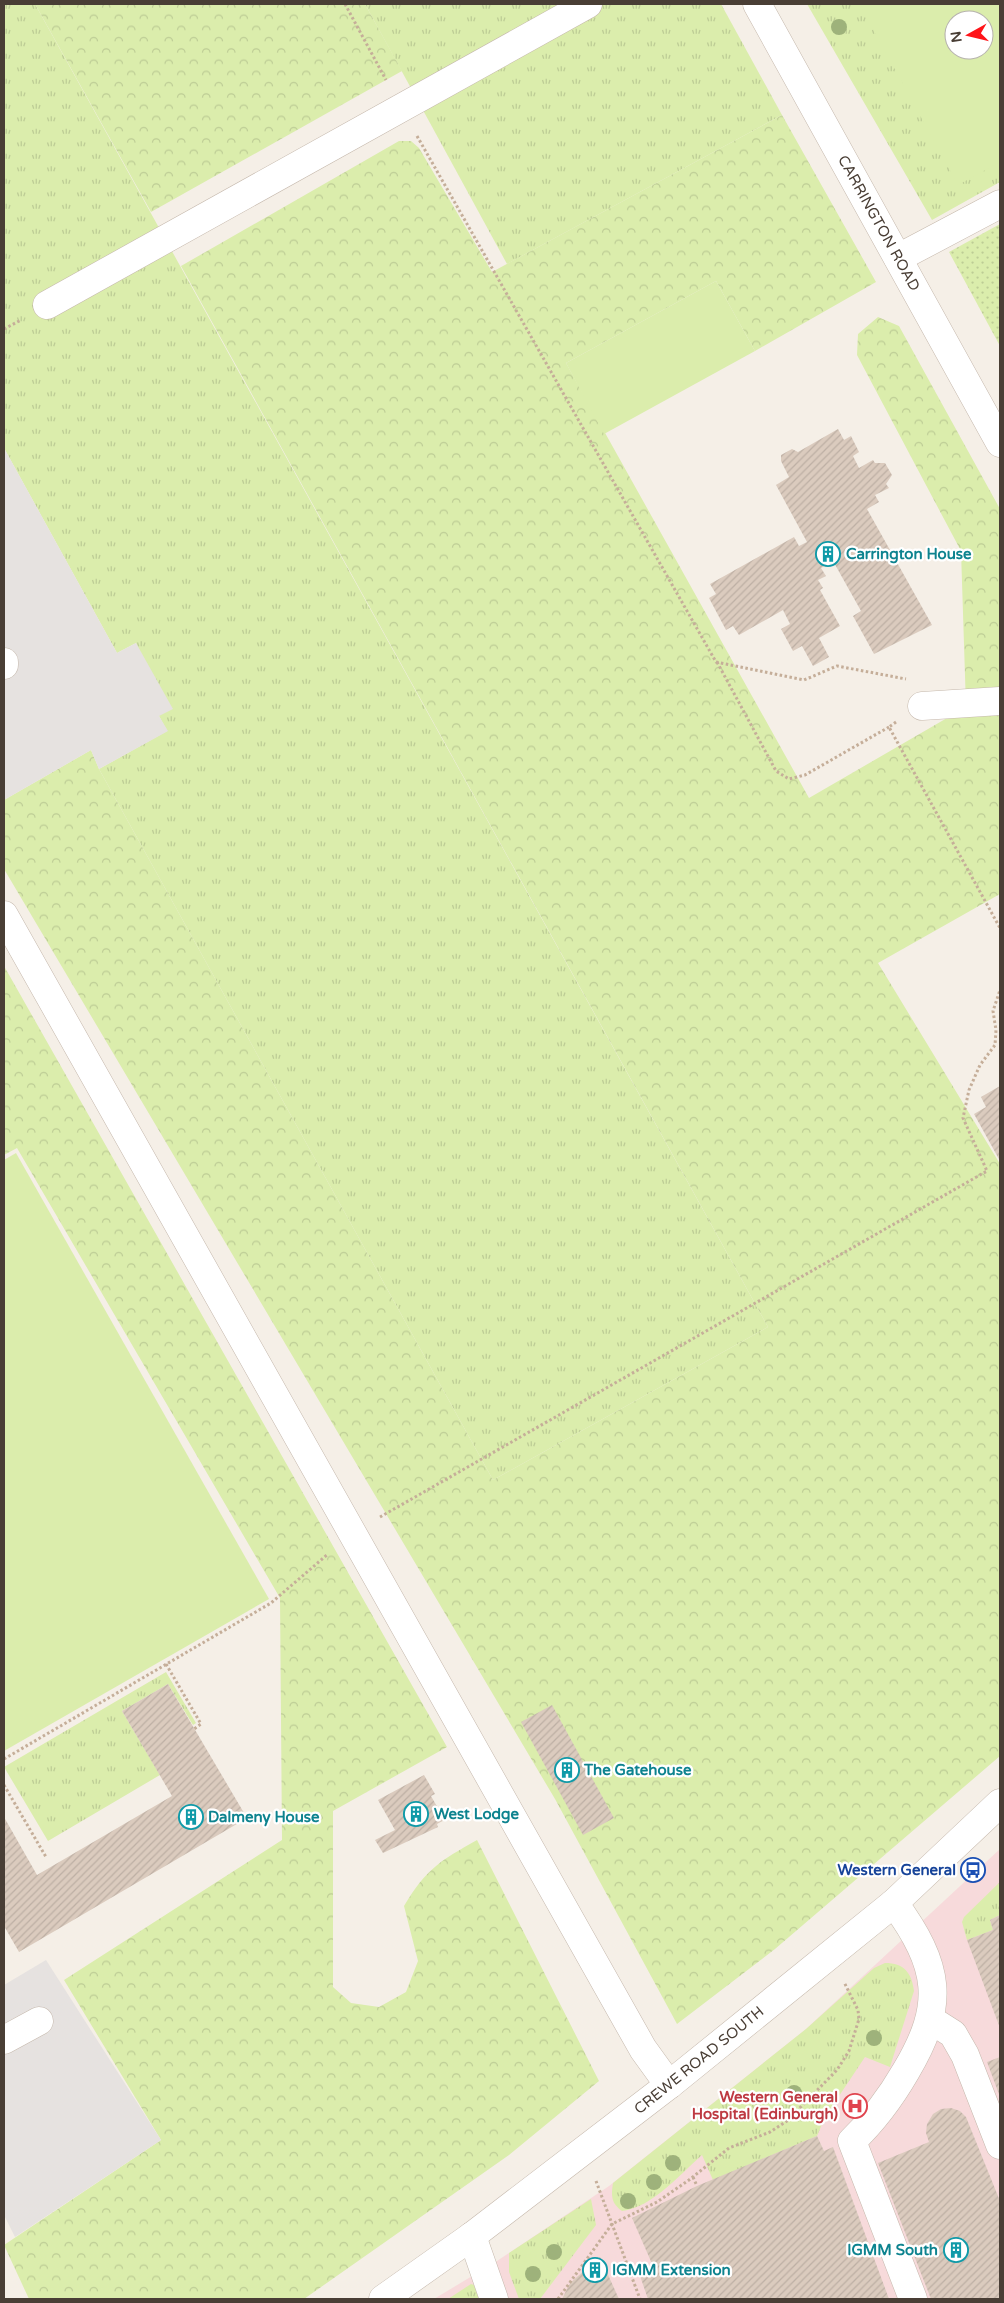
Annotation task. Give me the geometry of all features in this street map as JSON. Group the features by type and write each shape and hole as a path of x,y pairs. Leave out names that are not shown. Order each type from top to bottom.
{"street":[{"path":"47,305 588,4"},
{"name":"CARRINGTON ROAD","path":"757,4 1000,443"},
{"path":"898,258 1000,204"},
{"path":"922,706 1000,702"},
{"path":"4,915 643,2049 669,2085"},
{"name":"CREWE ROAD SOUTH","path":"383,2299 472,2236 669,2085 894,1903 1000,1803"},
{"path":"894,1903 910,1925 925,1957 932,1980 934,2002 931,2020 925,2038 896,2088 878,2113 852,2141 913,2299"},
{"path":"931,2020 952,2034 965,2055 1000,2144"},
{"path":"4,2040 39,2021"},
{"path":"472,2236 494,2299"}],"path":[{"path":"345,4 401,108 776,770 790,779 805,775 922,706 906,678 837,666 804,680 716,662"},
{"path":"889,727 1000,928"},
{"path":"4,1759 271,1603 352,1533 987,1171 963,1118 969,1090 980,1065 995,1045 996,1030 993,1011 1000,990"},
{"path":"166,1664 201,1724 194,1729"},
{"path":"4,1785 46,1858"},
{"path":"558,2299 612,2224 657,2202 693,2177 729,2148 770,2132 787,2121 837,2070 849,2051 857,2029 858,2010 831,1954"},
{"path":"584,2150 640,2299"},
{"path":"693,2177 697,2186"}],"shaded area":[{"path":"4,448 117,653 136,643 173,709 159,716 168,731 99,769 91,750 4,800"},
{"name":"Western General Hospital (Edinburgh)","path":"1000,1849 1000,2299 434,2299 497,2261 609,2186 806,2029"},
{"path":"46,1960 161,2140 15,2237 4,2215 4,1985"}],"green space":[{"path":"4,4 35,4 768,1327 493,1480 99,769 167,731 159,716 136,643 117,653 4,448"},
{"path":"35,4 365,4 402,71 151,212"},
{"path":"365,4 721,4 782,115 507,264"},
{"path":"807,4 1000,4 1000,182 932,220"},
{"path":"871,4 1000,4 1000,162 958,185 862,9"},
{"path":"782,115 876,282 755,351 716,281 566,363 809,798 966,707 961,551 857,355 858,334 878,317 899,326 1000,509 1000,894 878,963 1000,1164 1000,1756 775,1949 677,2024 555,1799 4,869 4,800 91,750 99,769 493,1480 768,1327 181,266 399,141 411,141 419,148 492,272"},
{"path":"1000,224 1000,346 949,252"},
{"path":"716,281 755,351 604,434 566,363"},
{"path":"4,966 447,1747 333,1811 333,1987 351,2003 379,2007 406,1992 418,1961 404,1906 427,1874 444,1860 477,1840 599,2081 509,2155 304,2299 29,2299 4,2245 161,2140 64,1980 282,1840 280,1598 17,1148 4,1155"},
{"path":"16,1153 269,1599 4,1751 4,1160"},
{"path":"166,1672 196,1723 193,1725 168,1684 122,1711 160,1775 48,1841 4,1767"},
{"path":"1000,1882 1000,1915 990,1920 993,1930 967,1940 962,1922 964,1917"},
{"path":"885,1963 892,1963 906,1970 914,1991 890,2067 865,2057 825,2117 817,2136 713,2180 702,2155 655,2197 633,2208 622,2211 616,2205 612,2195 613,2183 806,2029 874,1968"},
{"path":"591,2199 596,2225 540,2299 519,2299 509,2272 509,2253"},
{"path":"471,2284 474,2285 479,2299 448,2299"}],"building":[{"name":"Carrington House","path":"838,429 844,440 851,436 859,452 853,456 859,468 873,460 875,463 885,463 892,475 886,484 889,488 875,495 879,502 867,509 932,625 874,654 853,616 861,611 833,561 821,568 826,576 818,580 823,588 820,590 840,626 819,638 829,657 813,666 802,646 793,651 781,629 790,624 783,610 739,635 733,626 726,630 709,598 716,594 710,584 794,537 799,546 807,542 776,485 789,477 781,461 781,455 792,449 798,452"},
{"path":"1000,1086 1000,1161 974,1114 986,1107 981,1097"},
{"name":"Dalmeny House","path":"168,1684 247,1818 19,1952 4,1926 4,1817 37,1875 172,1796 122,1711"},
{"name":"The Gatehouse","path":"552,1705 614,1818 583,1835 521,1722"},
{"name":"West Lodge","path":"424,1775 435,1794 431,1796 439,1810 442,1808 448,1818 437,1824 438,1827 383,1853 375,1840 395,1830 378,1800"},
{"path":"1000,1915 1000,2028 967,1940 993,1930 990,1920"},
{"path":"1000,2057 1000,2097 987,2062"},
{"name":"IGMM South","path":"951,2108 960,2111 966,2117 1000,2201 1000,2299 931,2299 878,2163 929,2142 926,2133 927,2124 933,2114 941,2109"},
{"path":"817,2136 824,2151 833,2147 889,2299 648,2299 639,2273 653,2266 632,2218 697,2186"},
{"name":"IGMM Extension","path":"600,2257 619,2299 562,2299 570,2283"}],"place":[{"name":"Carrington House","path":"828,554"},
{"name":"The Gatehouse","path":"567,1770"},
{"name":"West Lodge","path":"416,1814"},
{"name":"Dalmeny House","path":"191,1817"},
{"name":"Western General","path":"973,1870"},
{"name":"Western General Hospital (Edinburgh)","path":"855,2106"},
{"name":"IGMM South","path":"956,2250"},
{"name":"IGMM Extension","path":"595,2270"}]}
